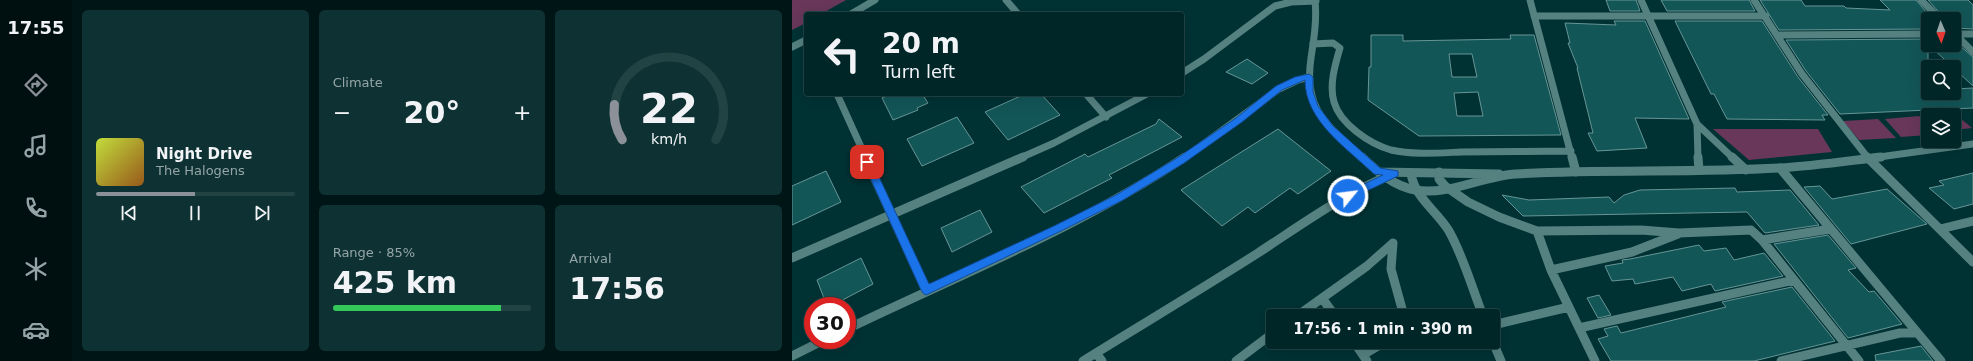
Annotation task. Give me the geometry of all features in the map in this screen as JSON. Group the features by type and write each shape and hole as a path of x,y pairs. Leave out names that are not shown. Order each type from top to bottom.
{"street":[{"path":"854,12 875,0"},
{"path":"1006,0 1016,12"},
{"path":"1184,71 1204,59 1259,16 1275,6 1291,2 1315,0 1317,22 1309,77 1309,92 1314,107 1330,128 1377,171 1391,175 1402,187 1417,190 1446,189 1508,175"},
{"path":"1530,0 1576,172"},
{"path":"1641,0 1697,124 1699,170"},
{"path":"1754,0 1766,16 1802,74 1868,158 1973,262"},
{"path":"1921,0 1933,12"},
{"path":"1534,16 1766,16"},
{"path":"1778,35 1921,34"},
{"path":"1961,34 1973,34"},
{"path":"792,48 804,41"},
{"path":"1961,41 1973,52"},
{"path":"1313,44 1333,43 1340,48 1333,81 1334,103 1343,120 1383,147 1400,152 1422,153 1571,151"},
{"path":"856,325 926,290 1058,229 1120,197 1180,161 1239,120 1279,88 1298,79 1309,77"},
{"path":"838,96 926,290"},
{"path":"1088,96 1106,117"},
{"path":"792,258 997,170 1106,117 1143,96"},
{"path":"1697,124 1746,170"},
{"path":"1084,361 1099,357 1319,213 1371,183 1391,175 1439,172 1468,172 1508,175 1576,172 1746,170 1780,168 1868,158 1973,144"},
{"path":"1780,168 1941,361"},
{"path":"1439,172 1439,179 1446,189 1521,228 1536,231 1641,230 1678,233 1751,230 1762,240 1859,361"},
{"path":"1412,173 1412,180 1417,190 1442,220 1451,235 1480,309"},
{"path":"1940,229 1973,220"},
{"path":"1762,240 1830,229"},
{"path":"1536,231 1551,270 1596,361"},
{"path":"1551,270 1633,252 1661,243 1678,233"},
{"path":"1307,309 1367,266 1393,243 1391,269 1402,309"},
{"path":"1579,328 1794,280"},
{"path":"1322,298 1330,309"},
{"path":"1500,323 1569,307"},
{"path":"1780,361 1900,333 1917,332"},
{"path":"1236,361 1266,338"},
{"path":"792,356 806,349"},
{"path":"1359,349 1365,358 1376,349"},
{"path":"1496,349 1501,361"}],"shaded area":[{"path":"792,0 846,0 825,12 804,12 804,24 792,30"},
{"path":"1919,116 1921,118 1921,136 1901,137 1885,119"},
{"path":"1878,119 1896,138 1859,140 1843,121"},
{"path":"1961,119 1972,128 1961,129"},
{"path":"1713,129 1818,129 1832,152 1749,160"}],"building":[{"path":"1606,0 1636,0 1640,11 1610,11"},
{"path":"1661,0 1749,0 1755,11 1667,11"},
{"path":"1760,0 1801,0 1805,6 1844,6 1846,8 1890,10 1880,0 1916,0 1926,12 1921,12 1921,29 1779,30"},
{"path":"1928,0 1968,0 1973,5 1973,29 1961,28 1961,12 1939,12"},
{"path":"1614,21 1645,21 1689,119 1635,118 1647,148 1597,151 1588,133 1593,133 1578,68 1568,43 1570,43 1565,23 1616,25"},
{"path":"1675,21 1762,21 1798,77 1828,115 1822,115 1825,120 1727,119 1714,94 1711,94"},
{"path":"1371,35 1403,35 1403,41 1511,39 1510,35 1534,35 1561,135 1419,136 1368,100 1369,67 1371,67","holes":["1449,54 1472,54 1477,77 1452,77","1478,92 1483,116 1457,116 1454,93"]},
{"path":"1921,39 1921,52 1928,52 1928,60 1921,60 1921,100 1961,100 1961,89 1973,88 1973,108 1921,108 1921,110 1840,114 1806,71 1786,40"},
{"path":"1961,47 1973,57 1973,86 1961,75 1961,60 1945,60 1937,52 1961,52"},
{"path":"1247,59 1268,73 1252,84 1226,72"},
{"path":"886,96 923,96 928,103 917,108 918,110 893,120 882,98"},
{"path":"1021,96 1043,96 1060,115 1008,140 985,112"},
{"path":"957,117 974,143 922,166 907,139"},
{"path":"1159,119 1182,137 1109,175 1112,178 1044,213 1021,187 1085,154 1088,157 1156,124"},
{"path":"1278,129 1331,171 1298,194 1290,188 1255,213 1248,207 1222,226 1181,190"},
{"path":"826,171 841,202 792,225 792,186"},
{"path":"1973,173 1973,204 1954,209 1929,188 1944,185 1939,181"},
{"path":"1820,186 1832,199 1887,189 1927,224 1851,244 1804,187"},
{"path":"1735,188 1737,192 1790,190 1819,225 1765,233 1747,212 1523,216 1502,195 1529,200 1609,197 1614,203 1624,195 1640,190"},
{"path":"980,210 992,232 952,252 941,228"},
{"path":"1828,235 1856,268 1848,270 1869,292 1874,291 1902,324 1848,338 1774,244"},
{"path":"1699,245 1704,251 1726,248 1734,260 1764,253 1783,276 1715,291 1711,284 1682,291 1673,277 1635,284 1633,279 1612,281 1605,266 1623,263 1622,260"},
{"path":"861,258 873,284 848,297 824,297 817,280"},
{"path":"1792,287 1835,341 1754,361 1611,361 1598,339 1608,336 1604,329 1617,326 1621,333 1726,307 1722,302"},
{"path":"1599,295 1611,315 1598,318 1587,298"},
{"path":"1921,346 1933,361 1876,361 1875,355"}],"route":[{"path":"867,162 926,290 1058,229 1120,197 1180,161 1239,120 1279,88 1298,79 1309,77 1309,92 1314,107 1330,128 1377,171 1395,173 1371,183 1348,196"}]}
